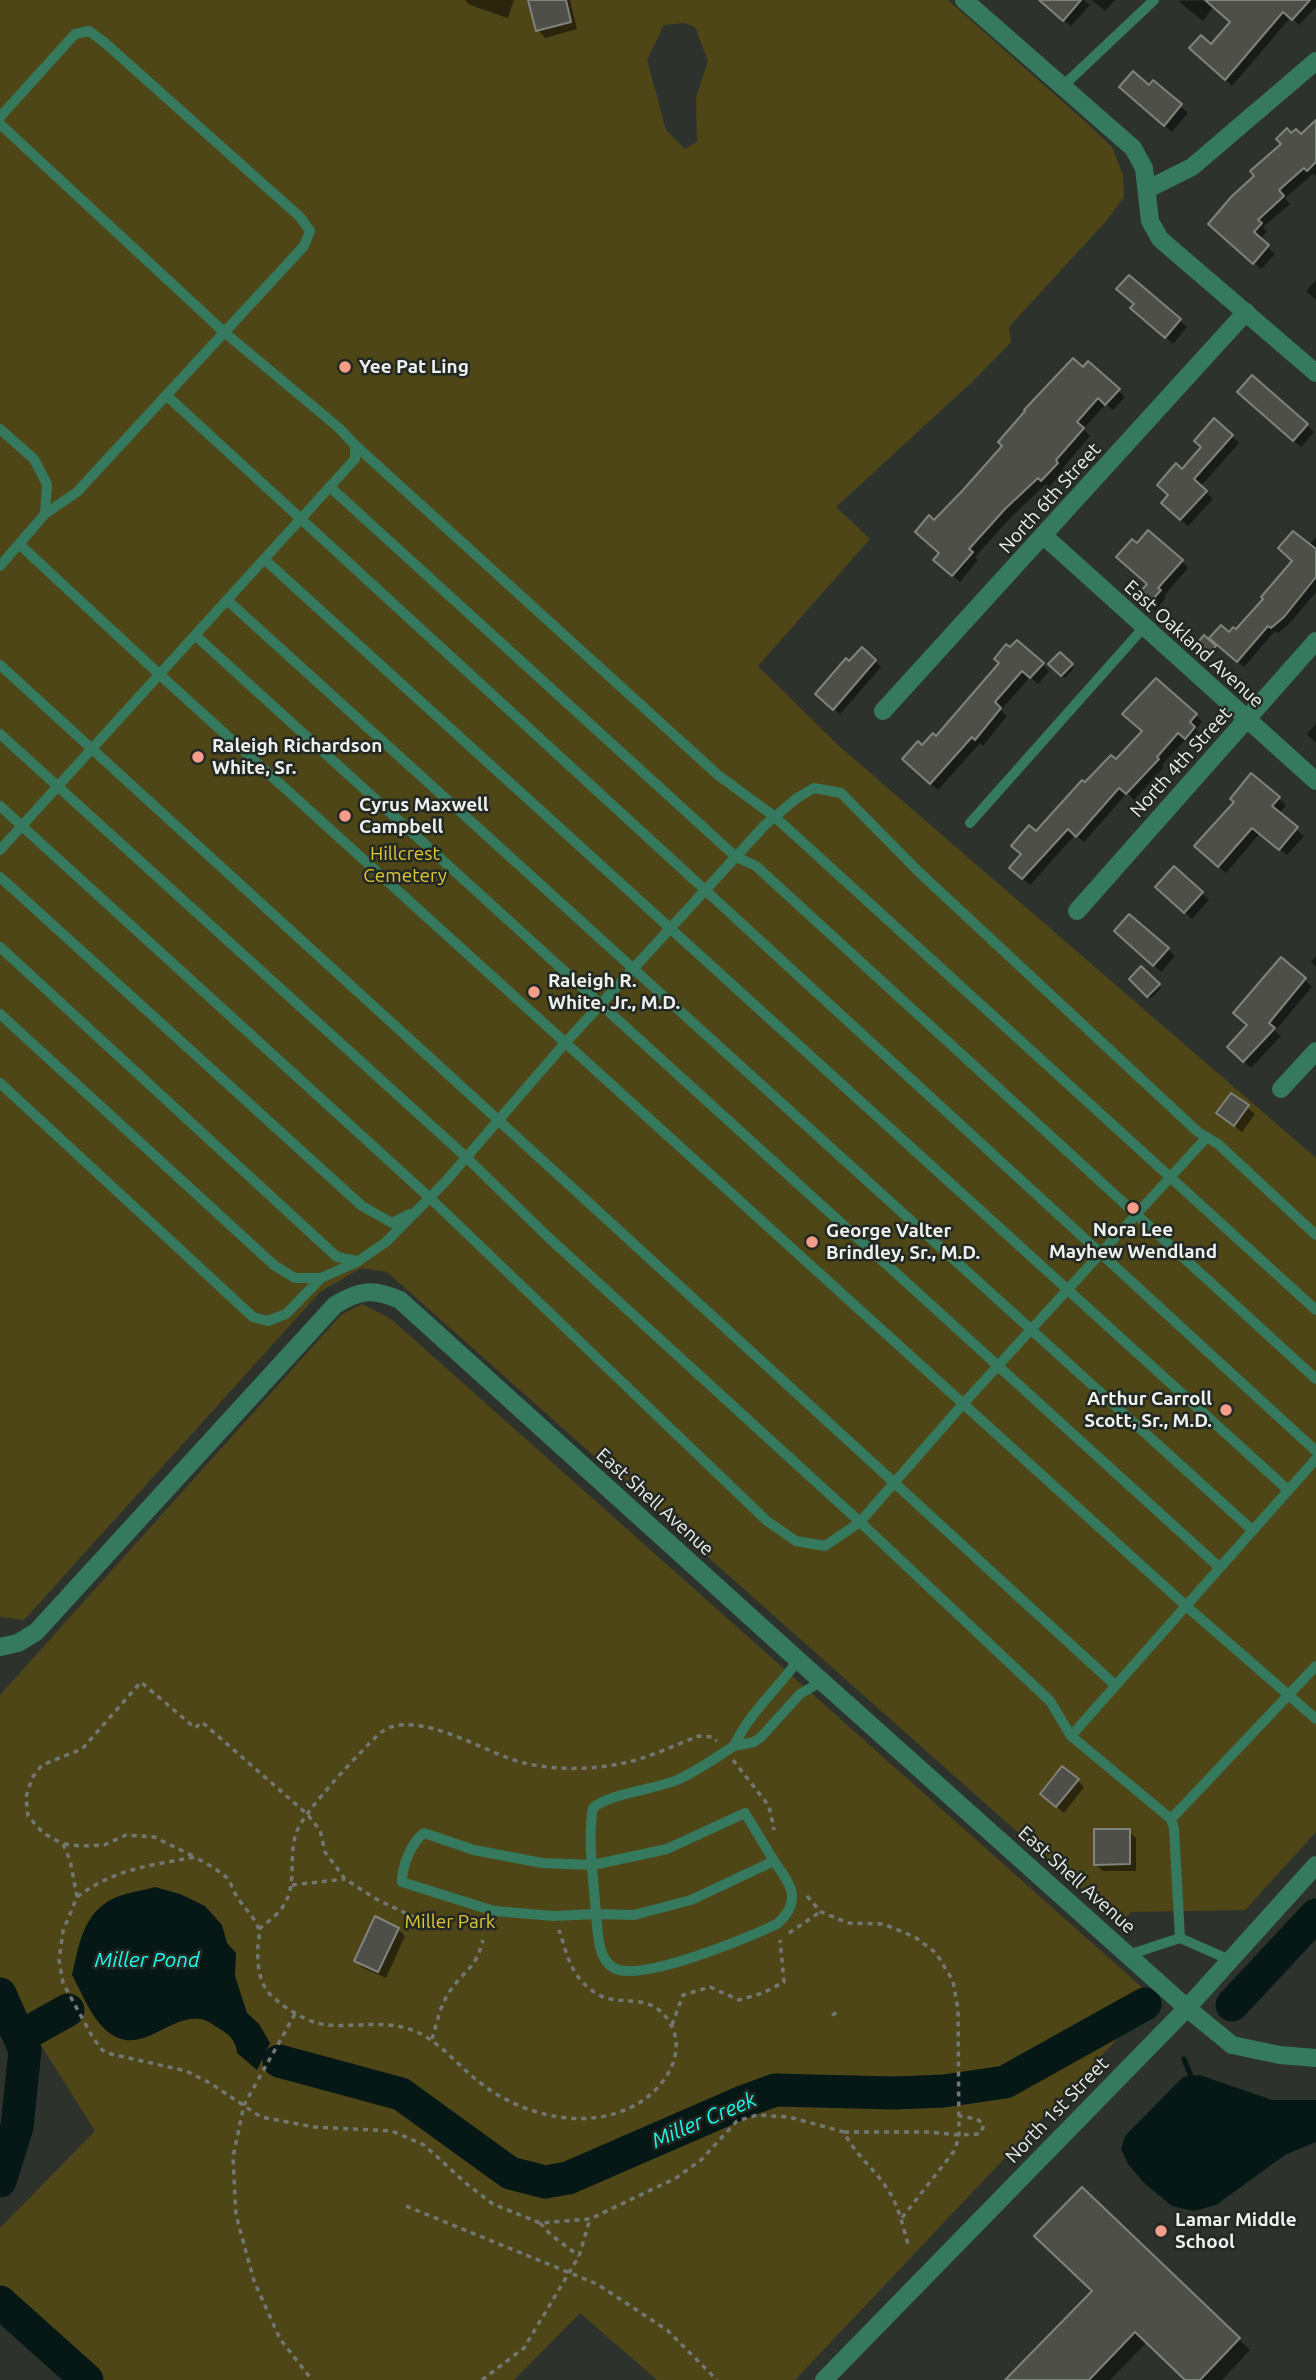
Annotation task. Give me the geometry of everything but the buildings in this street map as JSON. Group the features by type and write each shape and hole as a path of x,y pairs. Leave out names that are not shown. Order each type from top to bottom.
{"street":[{"path":"964,0 1133,148 1144,168 1150,221 1160,239 1316,373"},
{"path":"1148,189 1192,167 1316,61"},
{"name":"North 6th Street","path":"883,711 1246,312"},
{"name":"East Oakland Avenue","path":"1044,537 1316,781"},
{"name":"North 4th Street","path":"1077,911 1316,641"},
{"path":"1281,1089 1316,1051"},
{"name":"East Shell Avenue","path":"0,1647 19,1643 36,1632 335,1305 355,1293 380,1291 400,1300 798,1660 1187,2008 1232,2045 1280,2055 1316,2058"},
{"name":"North 1st Street","path":"824,2380 1187,2008 1316,1865"}],"lane":[{"path":"1063,86 1154,0"},
{"path":"0,117 75,34 89,31 300,217 310,231 304,246 76,492 45,514 0,566"},
{"path":"0,124 224,332 339,428 718,775 775,817 1316,1310"},
{"path":"166,395 1316,1451"},
{"path":"0,429 34,459 43,475 47,484 45,514"},
{"path":"0,849 355,459 355,445"},
{"path":"330,487 736,858 755,866 1316,1379"},
{"path":"19,544 963,1404 1185,1605 1316,1719"},
{"path":"264,559 1288,1490"},
{"path":"227,600 1252,1530"},
{"path":"970,823 1144,627"},
{"path":"195,635 1219,1567"},
{"path":"0,665 1115,1685"},
{"path":"0,734 466,1157 548,1237 860,1522 1050,1701 1070,1736 1171,1819 1174,1828 1180,1938"},
{"path":"0,1083 253,1317 268,1321 286,1314 321,1278 357,1262 386,1242 430,1198 566,1042 705,890 775,817 797,798 814,788 841,793 920,873 1198,1132 1218,1144 1316,1235"},
{"path":"0,807 430,1198 767,1521 796,1541 825,1546 860,1522 963,1404 1207,1137"},
{"path":"0,877 362,1206 392,1223 417,1210"},
{"path":"0,947 337,1256 357,1262"},
{"path":"0,1014 275,1266 295,1278 321,1278"},
{"path":"1070,1736 1316,1459"},
{"path":"730,1748 756,1710 798,1660"},
{"path":"1171,1819 1316,1666"},
{"path":"774,1861 691,1900 634,1915 596,1914 554,1916 494,1911 402,1882 402,1870 417,1838 424,1833 474,1850 542,1863 593,1865 667,1849 745,1813 774,1861 792,1891 792,1904 788,1914 767,1929 691,1958 626,1972 614,1968 605,1960 601,1950 596,1914 593,1865 591,1817 593,1808 606,1800 676,1781 730,1748 754,1742 800,1694 822,1681"},
{"path":"1128,1955 1180,1938 1230,1960"}],"path":[{"path":"424,1922 376,1899 345,1879 325,1852 320,1830 307,1814 221,1737 202,1723 195,1728 141,1682 82,1749 42,1765 32,1778 26,1797 28,1816 43,1833 63,1844 104,1844 126,1835 154,1838 194,1857 228,1878 259,1929 257,1965 264,1986 273,1998 295,2014 325,2025 382,2024 407,2028 432,2040 495,2095 520,2107 551,2116 585,2118 608,2115 638,2104 659,2089 673,2065 677,2043 672,2025 659,2010 642,2002 614,2001 593,1992 579,1979 568,1961 554,1916"},
{"path":"259,1929 282,1908 292,1885 293,1846 297,1830 307,1814 382,1732 404,1724 444,1731 475,1746 524,1763 576,1768 621,1764 699,1736 712,1737 730,1748 769,1806 778,1840"},
{"path":"63,1844 70,1860 77,1897"},
{"path":"194,1857 125,1870 94,1884 77,1897 63,1931 59,1959 63,1983 85,2026 102,2050 186,2071 261,2117 314,2127 392,2131 424,2145 493,2204 540,2224 579,2256"},
{"path":"292,1885 345,1879"},
{"path":"803,1892 821,1912 848,1923 883,1924 915,1937 936,1953 953,1981 958,2009 959,2135 955,2150 936,2178 901,2219"},
{"path":"672,2025 683,1995 710,1987 739,2000 763,1993 784,1982 779,1940 821,1912"},
{"path":"432,2040 449,1992 479,1956 483,1940"},
{"path":"832,2015 840,2011"},
{"path":"295,2014 244,2105 233,2157 236,2216 254,2281 280,2339 313,2380"},
{"path":"540,2224 590,2218 677,2178 701,2160 737,2121 757,2115 789,2117 844,2132 980,2134 984,2125 977,2119 958,2115"},
{"path":"844,2132 849,2143 875,2171 891,2194 908,2244"},
{"path":"406,2206 597,2284 667,2330 717,2380"},
{"path":"482,2380 524,2348 579,2256 590,2218"}],"green space":[{"name":"Hillcrest Cemetery","path":"0,0 948,0 1112,147 1123,175 1124,197 1106,221 1009,327 1011,342 973,381 836,507 870,539 758,666 839,746 1316,1158 1316,1832 1245,1910 1131,1912 1121,1924 387,1272 361,1268 320,1292 24,1620 0,1617","holes":["685,23 695,27 708,61 696,97 697,142 685,149 666,130 647,60 664,25"]},
{"name":"Miller Park","path":"362,1304 391,1319 1155,1999 795,2380 657,2380 580,2313 514,2380 85,2380 0,2299 0,2228 95,2131 0,1980 0,1695 341,1315"}],"water":[{"name":"Miller Pond","path":"155,1887 180,1894 205,1906 222,1925 227,1943 236,1953 235,1976 247,2013 259,2024 270,2043 257,2070 237,2053 235,2043 229,2035 205,2020 188,2019 147,2037 127,2040 108,2032 90,2009 72,1975 88,1922 112,1899"},
{"path":"1200,2075 1272,2100 1316,2100 1316,2142 1285,2155 1216,2205 1194,2211 1172,2206 1144,2183 1128,2164 1121,2149 1125,2136 1183,2077"}],"waterway":[{"name":"Miller Creek","path":"1232,2005 1316,1915"},
{"path":"0,1994 25,2050 17,2127 0,2181"},
{"name":"Miller Creek","path":"279,2061 401,2094 510,2173 545,2182 568,2178 775,2090 894,2093 944,2091 1005,2082 1145,2004"},
{"path":"20,2037 68,2010"},
{"path":"1184,2059 1193,2081"},
{"path":"0,2302 87,2380"}],"place":[{"name":"Yee Pat Ling","path":"345,367"},
{"name":"Raleigh Richardson White, Sr.","path":"198,757"},
{"name":"Cyrus Maxwell Campbell","path":"345,816"},
{"name":"Raleigh R. White, Jr., M.D.","path":"534,992"},
{"name":"Nora Lee Mayhew Wendland","path":"1133,1208"},
{"name":"George Valter Brindley, Sr., M.D.","path":"812,1242"},
{"name":"Arthur Carroll Scott, Sr., M.D.","path":"1226,1410"},
{"name":"Lamar Middle School","path":"1161,2231"}]}
